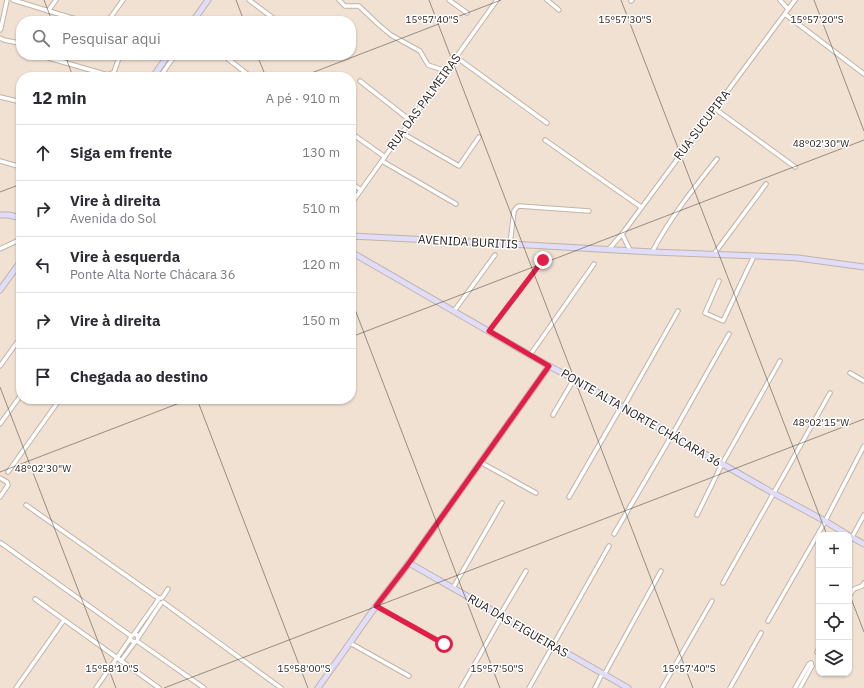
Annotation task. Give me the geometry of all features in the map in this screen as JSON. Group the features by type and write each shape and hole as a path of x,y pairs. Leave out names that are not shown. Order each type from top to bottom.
{"street":[{"path":"0,30 7,0"},
{"path":"13,0 25,2 65,16"},
{"path":"48,11 56,0"},
{"path":"112,16 123,0"},
{"path":"197,16 208,0"},
{"path":"250,0 271,16"},
{"path":"339,0 345,6 358,6 391,35 420,51 428,65 446,71"},
{"path":"449,0 467,13"},
{"name":"RUA DAS PALMEIRAS","path":"356,197 497,0"},
{"path":"547,0 559,10"},
{"path":"780,0 788,9"},
{"name":"RUA SUCUPIRA","path":"609,249 622,234 795,0"},
{"path":"785,14 864,74"},
{"path":"0,38 16,42"},
{"path":"456,57 547,123"},
{"path":"56,60 98,72"},
{"path":"114,72 118,60"},
{"path":"159,72 165,60"},
{"path":"160,72 171,60"},
{"path":"229,60 245,72"},
{"path":"360,81 411,121"},
{"path":"0,97 16,101"},
{"path":"714,108 795,166"},
{"path":"402,133 459,166 480,137"},
{"path":"356,136 385,157"},
{"path":"545,140 641,207"},
{"path":"652,252 667,226 693,189 717,159"},
{"path":"0,161 16,166"},
{"path":"382,161 456,204"},
{"path":"714,254 766,184"},
{"path":"356,186 361,190"},
{"path":"510,244 514,211 519,206 589,211"},
{"path":"0,215 16,217"},
{"path":"622,234 630,250"},
{"name":"AVENIDA BURITIS","path":"356,236 798,258 864,267"},
{"path":"0,249 16,241"},
{"name":"PONTE ALTA NORTE CHÁCARA 36","path":"356,255 773,494 843,532"},
{"path":"454,311 495,255"},
{"path":"719,281 705,313 723,321 754,256"},
{"path":"489,331 543,260"},
{"path":"530,355 594,264"},
{"path":"0,290 16,268"},
{"path":"569,497 678,311"},
{"path":"614,534 729,334"},
{"path":"0,366 16,343"},
{"path":"698,515 722,464 780,361"},
{"path":"318,688 549,366"},
{"path":"850,373 864,381"},
{"path":"553,415 574,379"},
{"path":"723,583 830,393"},
{"path":"0,424 16,402"},
{"path":"8,472 56,404"},
{"path":"768,621 825,521 864,446"},
{"path":"480,462 536,493"},
{"path":"0,478 7,482 8,485 0,497"},
{"path":"453,588 502,503"},
{"path":"26,505 281,688"},
{"path":"852,533 864,515"},
{"name":"PONTE ALTA NORTE CHÁCARA 36","path":"852,537 864,544"},
{"path":"1,543 132,636 137,635 137,640"},
{"path":"529,688 609,546"},
{"name":"RUA DAS FIGUEIRAS","path":"409,563 628,688"},
{"path":"462,688 526,571"},
{"path":"595,688 661,571"},
{"path":"852,592 854,589 862,586 864,583"},
{"path":"96,688 119,659 137,640 168,588"},
{"path":"35,599 159,688"},
{"path":"119,659 132,636 160,600"},
{"path":"662,688 712,600"},
{"path":"376,606 444,644"},
{"path":"16,688 64,620"},
{"path":"730,688 761,633"},
{"path":"132,636 132,641 137,640 204,688"},
{"path":"350,643 409,676"},
{"path":"124,648 128,651"},
{"path":"795,688 809,664 812,663 812,666 800,688"}],"route":[{"path":"444,644 376,606 409,563 549,366 489,331 543,260"}]}
